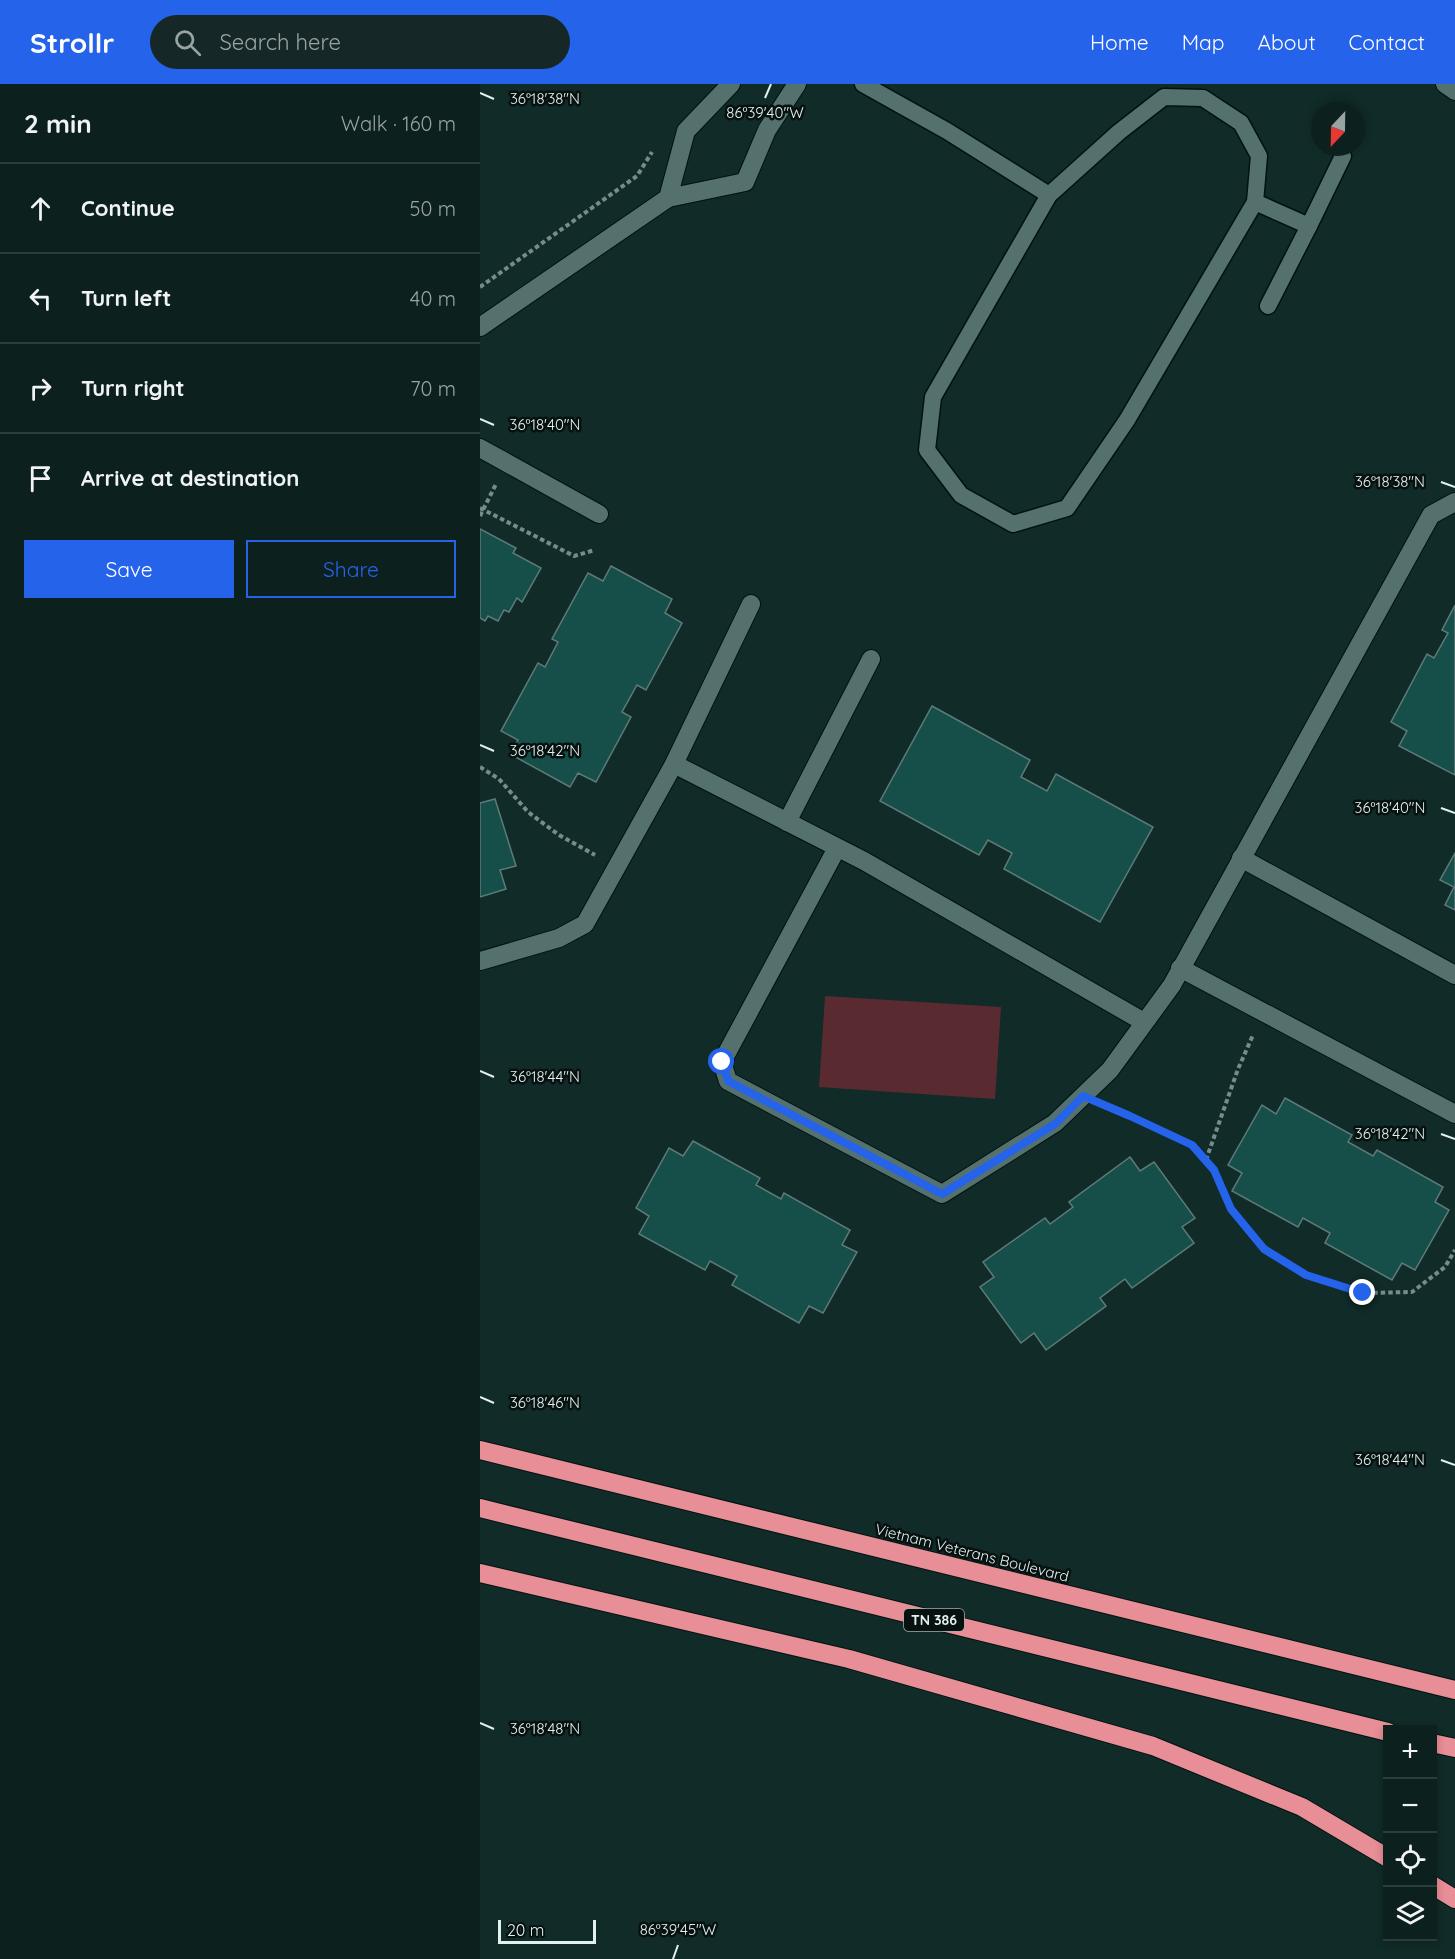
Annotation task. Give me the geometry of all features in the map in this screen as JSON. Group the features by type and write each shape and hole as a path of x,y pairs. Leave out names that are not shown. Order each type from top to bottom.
{"highway":[{"path":"480,1443 554,1468"},
{"name":"Vietnam Veterans Boulevard","path":"480,1450 1455,1690"},
{"name":"TN 386","path":"480,1508 1383,1731"},
{"path":"480,1573 849,1659 1153,1746 1302,1807 1383,1855"},
{"path":"1437,1744 1455,1749"},
{"path":"1435,1887 1455,1899"}],"street":[{"path":"668,198 686,131 731,84"},
{"path":"480,327 668,198 745,182 766,130 797,84"},
{"path":"1445,84 1455,91"},
{"path":"480,448 599,514"},
{"path":"837,848 722,1062 728,1081 942,1194 1055,1124 1110,1070 1172,985 1431,515 1455,502"},
{"path":"480,961 559,938 585,924 674,764 751,604"},
{"path":"787,822 871,660"},
{"path":"674,764 837,848 1144,1022"},
{"path":"1241,858 1455,975"},
{"path":"1180,968 1455,1114"}],"lane":[{"path":"863,84 947,130 1049,195"},
{"path":"1164,97 1203,98 1241,123 1259,156 1255,202 1127,420 1067,508 1013,524 961,495 927,450 933,397 1049,195 1119,132 1164,97"},
{"path":"1268,306 1342,156"},
{"path":"1255,202 1309,226"}],"path":[{"path":"480,287 637,176 656,145"},
{"path":"480,516 507,462"},
{"path":"482,508 574,556 595,550"},
{"path":"480,770 491,773 499,779 528,812 559,835 616,868"},
{"path":"1206,1161 1238,1069 1264,1012"},
{"path":"1083,1096 1192,1145 1214,1170 1231,1209 1264,1249 1306,1275 1363,1293 1412,1292 1445,1267 1455,1250"}],"shaded area":[{"path":"825,996 1001,1007 995,1099 819,1087"}],"building":[{"path":"480,529 516,548 513,553 541,568 522,602 517,598 509,612 504,610 498,621 488,616 485,621 480,618"},
{"path":"611,566 672,599 665,613 682,623 646,690 637,685 622,712 631,717 596,782 578,773 570,787 510,754 518,740 501,731 538,663 545,667 558,642 552,639 588,573 603,581"},
{"path":"1455,605 1455,775 1399,746 1407,731 1391,722 1427,654 1434,658 1448,633 1442,630"},
{"path":"932,706 1030,760 1021,777 1047,791 1056,774 1153,827 1100,922 1004,869 1012,853 988,840 979,855 880,801"},
{"path":"495,799 516,866 500,870 506,889 480,897 480,803"},
{"path":"1455,853 1455,910 1445,905 1454,887 1440,880"},
{"path":"1285,1098 1352,1135 1348,1142 1373,1156 1377,1150 1443,1187 1435,1202 1449,1210 1415,1270 1402,1263 1392,1280 1325,1243 1330,1233 1303,1218 1298,1227 1232,1191 1242,1173 1228,1165 1262,1105 1276,1114"},
{"path":"693,1141 760,1178 756,1185 781,1199 784,1193 850,1230 842,1245 857,1252 823,1313 809,1306 799,1323 732,1285 737,1276 710,1261 705,1270 639,1234 649,1216 636,1208 669,1148 683,1156"},
{"path":"1130,1157 1140,1171 1154,1162 1195,1218 1182,1227 1194,1243 1132,1288 1125,1279 1100,1298 1106,1306 1046,1350 1034,1333 1021,1343 980,1287 994,1277 983,1262 1045,1218 1050,1224 1073,1207 1069,1202"}],"route":[{"path":"722,1062 728,1081 942,1194 1055,1124 1083,1096 1192,1145 1214,1170 1231,1209 1264,1249 1306,1275 1363,1293"}]}
